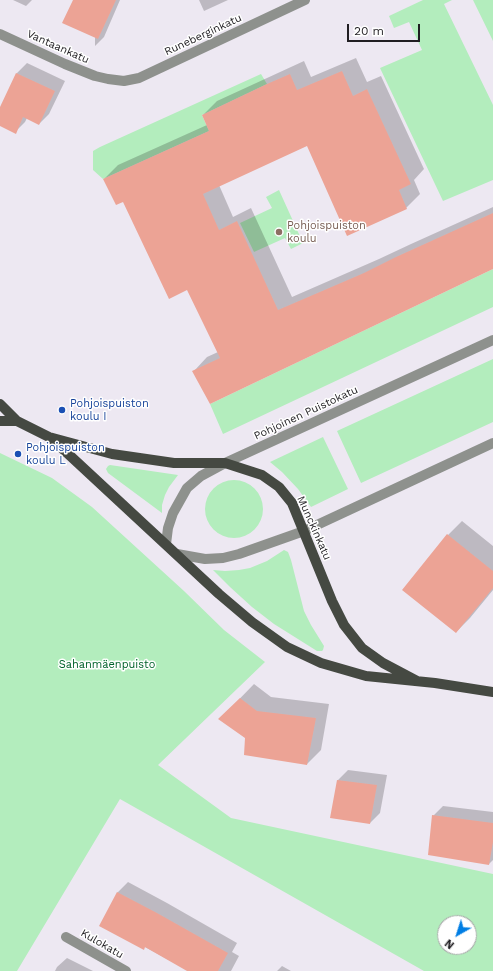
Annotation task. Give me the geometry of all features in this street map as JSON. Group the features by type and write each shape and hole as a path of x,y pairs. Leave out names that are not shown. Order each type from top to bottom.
{"main road":[{"name":"Munckinkatu","path":"0,404 17,422 49,437 112,454 174,463 225,463 262,475 279,487 292,503 332,601 344,625 362,648 383,663 417,681"},
{"name":"Munckinkatu","path":"0,421 17,422"},
{"name":"Munckinkatu","path":"49,437 220,594 252,622 288,647 321,664 366,676 417,681 493,692"}],"street":[{"name":"Runeberginkatu","path":"108,79 124,81 139,78 305,0"},
{"name":"Vantaankatu","path":"0,34 65,64 95,76 108,79"},
{"name":"Pohjoinen Puistokatu","path":"166,544 168,528 173,513 187,488 201,476 225,463 493,340"},
{"path":"177,554 205,559 223,558 240,554 304,531 493,443"},
{"name":"Kulokatu","path":"66,937 126,971"}],"green space":[{"path":"423,0 452,0 444,4 493,105 493,180 443,201 380,68 422,50 409,22 394,28 389,16"},
{"path":"473,0 493,0 493,41"},
{"path":"261,74 267,84 202,115 209,131 103,179 93,170 93,151 100,147"},
{"path":"279,190 303,243 291,249 285,238 254,252 240,223 272,208 266,197"},
{"path":"493,269 493,307 223,434 210,404"},
{"path":"493,359 493,422 361,483 337,431"},
{"path":"323,437 348,489 311,507 298,489 270,462"},
{"name":"Sahanmäenpuisto","path":"0,453 52,478 92,507 184,591 224,630 265,662 158,765 231,818 493,874 493,971 424,971 120,799 17,971 0,971"},
{"path":"110,465 178,475 165,495 162,505 162,513 108,473 106,469"},
{"path":"234,480 245,482 258,493 261,498 263,509 261,520 250,533 245,536 234,538 223,536 210,525 207,520 205,509 207,498 218,485 223,482"},
{"path":"284,550 288,552 291,560 304,611 324,646 322,651 317,651 274,624 252,607 213,570 225,571 250,568 267,561"}],"building":[{"path":"73,0 116,0 98,39 62,23"},
{"path":"342,71 353,96 367,89 411,184 399,190 407,209 347,236 307,146 203,194 219,230 237,221 278,310 364,273 493,213 493,269 210,404 192,371 220,358 187,290 169,299 123,202 116,205 103,179 209,131 202,115 267,84 290,74 297,90"},
{"path":"16,73 55,91 39,125 23,117 16,134 0,126 0,107"},
{"path":"447,534 493,571 493,588 456,633 402,590"},
{"path":"240,698 257,711 316,718 307,765 244,755 245,738 218,719"},
{"path":"337,780 377,785 370,824 330,818"},
{"path":"432,815 493,823 493,842 489,865 428,855"},
{"path":"117,892 228,953 218,971 187,971 145,947 144,950 99,926"}],"place":[{"name":"Pohjoispuiston koulu","path":"279,232"},
{"name":"Pohjoispuiston koulu I","path":"62,410"},
{"name":"Pohjoispuiston koulu L","path":"18,454"}]}
